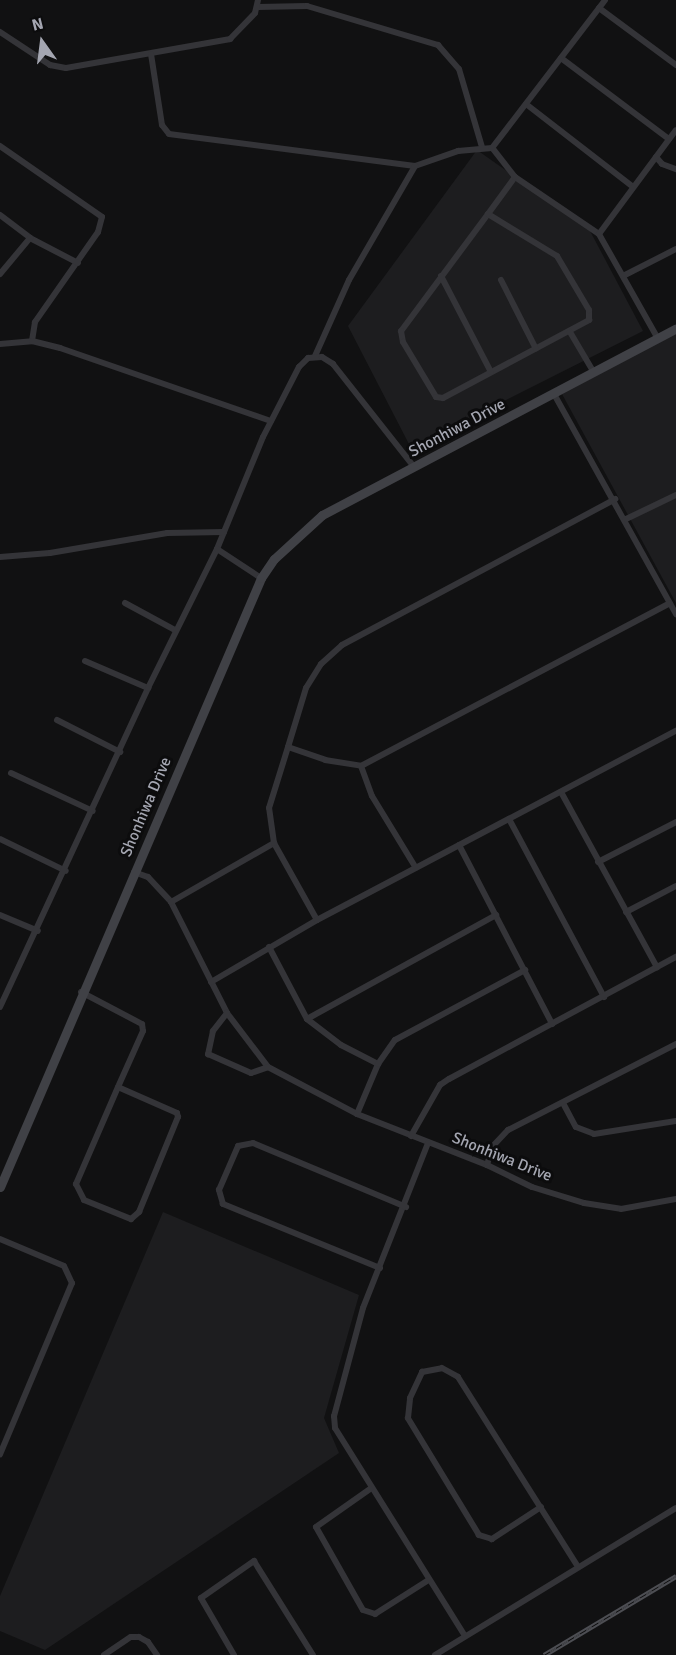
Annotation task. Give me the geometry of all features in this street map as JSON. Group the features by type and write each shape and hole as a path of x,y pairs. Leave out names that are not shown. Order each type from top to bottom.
{"street":[{"path":"492,148 605,0"},
{"path":"0,32 60,68 230,39 241,32 258,3 307,6 438,45 459,69 482,147"},
{"path":"599,8 676,65"},
{"path":"151,54 162,125 169,134 415,166 482,147 492,148 515,177 599,234 657,337"},
{"path":"561,58 669,139"},
{"path":"526,104 633,187"},
{"path":"599,234 676,130"},
{"path":"0,146 100,213 98,232 41,312 32,341"},
{"path":"656,157 662,164 676,169"},
{"path":"0,1007 3,991 38,931 175,630 218,549 271,421 299,367 315,356 349,280 415,166"},
{"path":"488,214 561,261 590,316 570,332 436,397 403,342 402,327 515,177"},
{"path":"0,215 30,238 78,263"},
{"path":"0,274 30,238"},
{"path":"623,276 676,249"},
{"path":"441,276 491,372"},
{"path":"501,280 536,349"},
{"name":"Shonhiwa Drive","path":"676,328 322,515 287,544 261,578 134,872 148,877 171,902 227,1012 268,1067 357,1114 487,1165 532,1187 584,1203 621,1209 676,1199"},
{"path":"570,332 593,371"},
{"path":"0,344 32,341 271,421"},
{"path":"315,356 333,364 414,468"},
{"path":"554,394 626,519 676,614"},
{"path":"626,519 676,495"},
{"path":"317,920 274,843 268,808 306,688 321,664 342,645 615,500"},
{"path":"0,557 50,553 167,533 224,532"},
{"path":"218,549 261,578"},
{"path":"125,603 175,630"},
{"path":"288,747 325,760 361,766 670,603"},
{"path":"85,661 148,688"},
{"path":"57,720 120,752"},
{"path":"211,982 317,920 676,731"},
{"path":"361,766 372,796 416,868"},
{"path":"11,773 93,811"},
{"path":"561,792 657,967"},
{"path":"509,819 604,997"},
{"path":"598,862 676,822"},
{"path":"0,839 66,871"},
{"path":"171,902 274,843"},
{"path":"459,845 552,1024"},
{"path":"0,1187 134,872"},
{"path":"626,912 676,886"},
{"path":"0,915 38,931"},
{"path":"307,1019 496,915"},
{"path":"269,948 307,1019 341,1045 378,1064"},
{"path":"411,1136 440,1085 676,957"},
{"path":"357,1114 378,1064 395,1040 417,1026 525,970"},
{"path":"81,992 142,1024 118,1087 76,1184 84,1200 131,1219 139,1212 178,1117 177,1113 118,1087"},
{"path":"227,1012 213,1031 208,1054 251,1073 268,1067"},
{"path":"487,1165 492,1147 508,1130 676,1044"},
{"path":"563,1103 576,1127 594,1134 676,1121"},
{"path":"380,1268 223,1204 219,1191 238,1146 253,1143 406,1207"},
{"path":"428,1143 406,1207 363,1308 334,1416 338,1438 427,1581 465,1636"},
{"path":"0,1239 64,1266 72,1283 0,1454"},
{"path":"541,1507 492,1539 479,1535 408,1418 410,1398 422,1372 442,1368 459,1377 578,1565"},
{"path":"370,1490 316,1527 363,1610 375,1614 427,1581"},
{"path":"435,1655 578,1565 676,1508"},
{"path":"234,1655 201,1598 254,1561 312,1655"},
{"path":"104,1655 130,1637 139,1637 148,1642 157,1655"}],"shaded area":[{"path":"477,150 589,229 643,331 411,448 348,326"},
{"path":"676,333 676,603 562,394"},
{"path":"163,1212 359,1295 324,1418 339,1453 45,1650 0,1631 0,1596"}],"railway":[{"path":"544,1655 676,1576"}]}
